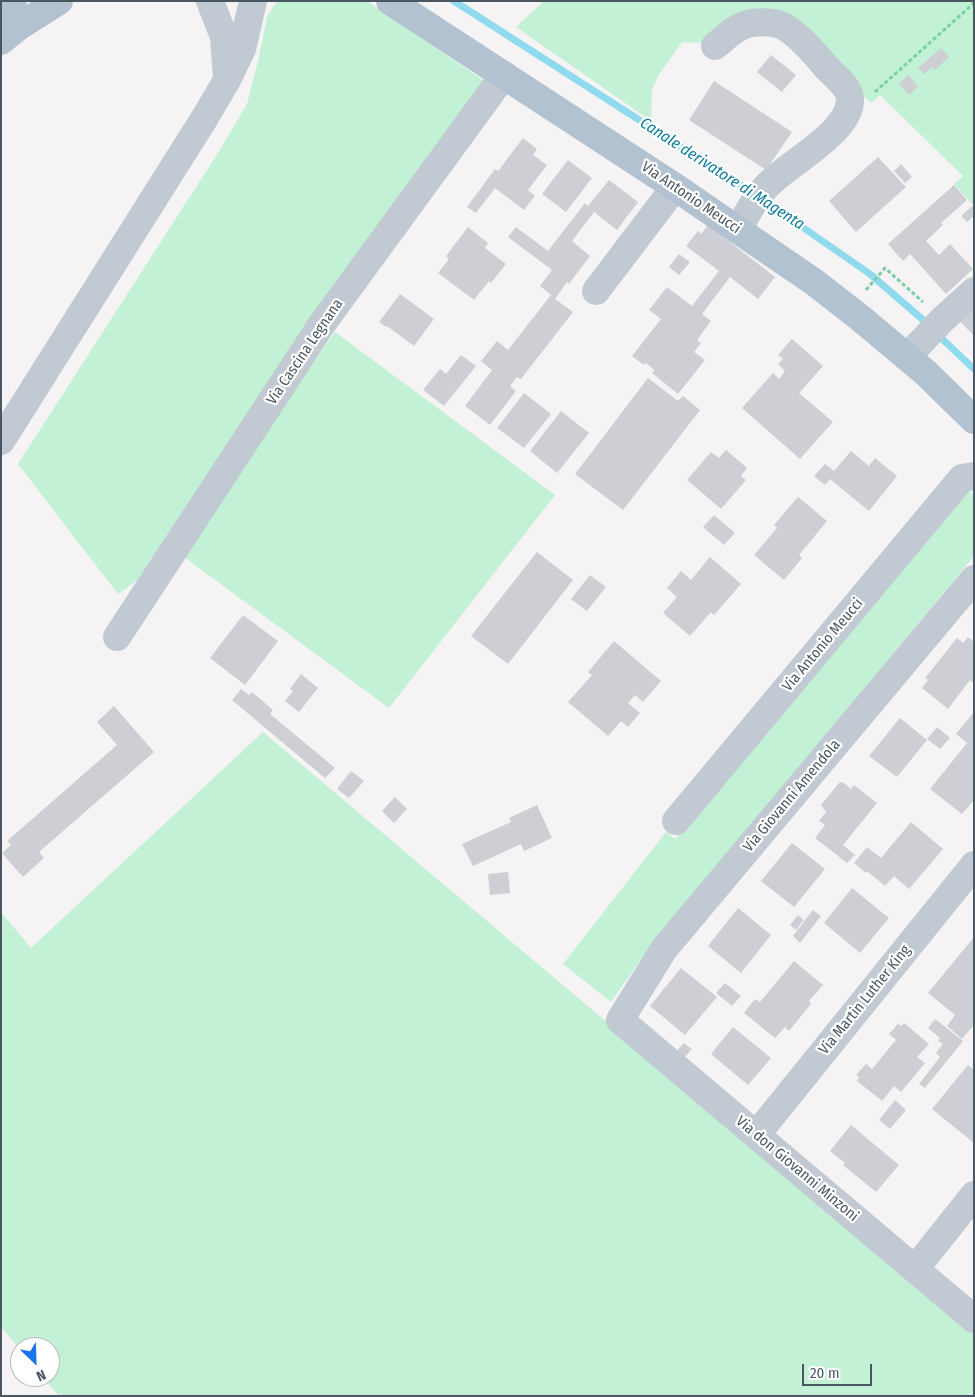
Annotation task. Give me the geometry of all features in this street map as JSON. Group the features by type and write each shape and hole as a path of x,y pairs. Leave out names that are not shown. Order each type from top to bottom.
{"main road":[{"path":"1,9 13,1"},
{"path":"1,41 18,27 59,1"},
{"name":"Via Antonio Meucci","path":"390,1 675,187 814,282 907,357 974,420"}],"street":[{"path":"210,1 224,37 227,80"},
{"path":"1,441 227,80 242,50 253,1"},
{"path":"715,46 744,25 763,22 784,26 808,46 845,88 850,99 849,111 845,119 829,136 785,169 768,185 738,230"},
{"name":"Via Cascina Legnana","path":"117,637 322,324 504,75"},
{"path":"596,291 675,187"},
{"path":"907,357 974,291"},
{"name":"Via Antonio Meucci","path":"676,821 962,478 974,476"},
{"name":"Via Giovanni Amendola","path":"620,1020 664,949 974,580"},
{"name":"Via Martin Luther King","path":"757,1134 974,865"},
{"name":"Via don Giovanni Minzoni","path":"620,1020 974,1318"},
{"path":"915,1269 974,1195"}],"path":[{"path":"874,93 974,3"},
{"path":"871,284 885,268 937,326"}],"green space":[{"path":"277,1 367,1 486,82 142,577 118,594 18,464 218,153 247,104 267,17"},
{"path":"544,1 974,1 974,206 954,184 963,176 880,95 871,103 785,17 706,43 682,42 658,76 652,90 651,121 516,27"},
{"path":"335,332 555,495 389,708 180,554"},
{"path":"968,490 974,495 974,556 639,962 611,1002 563,964 666,832 675,839"},
{"path":"263,732 974,1332 974,1396 59,1396 51,1387 60,1387 60,1337 10,1337 1,1327 1,912 31,948"}],"building":[{"path":"941,48 949,57 935,70 932,67 924,74 918,68"},
{"path":"771,55 796,75 782,92 757,72"},
{"path":"908,75 918,86 909,95 899,84"},
{"path":"714,81 792,132 766,170 689,120"},
{"path":"523,138 537,149 533,155 547,165 528,190 535,196 524,210 495,188 476,213 467,207 495,169 498,171"},
{"path":"878,157 906,187 856,232 829,201"},
{"path":"568,160 592,178 566,212 542,194"},
{"path":"901,164 912,177 905,183 894,171"},
{"path":"609,180 638,202 617,230 594,212 572,241 590,256 555,299 573,312 521,379 517,377 510,386 516,391 490,425 465,406 492,370 481,361 497,341 508,350 551,295 540,286 552,270 508,237 516,227 548,251 585,203 588,206"},
{"path":"954,185 967,200 941,223 943,225 926,241 939,255 950,244 973,269 946,294 910,254 903,261 888,244"},
{"path":"972,206 974,208 974,216 967,222 961,216"},
{"path":"708,225 775,277 758,299 730,277 702,314 711,321 697,340 701,343 694,352 705,360 678,394 652,373 654,370 646,363 644,365 632,356 661,319 649,310 667,287 692,306 719,271 686,246 698,231 701,234"},
{"path":"468,227 488,243 485,248 506,264 474,300 438,273 449,259 446,256"},
{"path":"679,254 690,262 679,275 669,267"},
{"path":"400,294 434,319 414,346 379,322"},
{"path":"974,305 974,336 958,319"},
{"path":"792,339 823,366 799,393 833,422 800,459 742,408 773,373 779,379 785,371 778,364 783,359 778,355"},
{"path":"461,355 476,366 444,406 423,390 440,369 446,374"},
{"path":"648,378 678,401 683,396 700,410 623,510 575,474"},
{"path":"524,393 551,414 524,448 497,428"},
{"path":"561,411 589,433 557,473 530,451"},
{"path":"726,450 747,468 741,476 746,480 721,509 687,480 711,452 719,458"},
{"path":"851,451 869,466 875,458 897,476 869,511 830,479 825,485 814,476 825,464 834,471"},
{"path":"798,497 827,521 799,555 802,558 784,580 754,555 777,528 774,525"},
{"path":"714,515 735,533 724,545 703,527"},
{"path":"537,552 573,580 508,664 471,636"},
{"path":"710,557 741,584 714,615 711,612 690,636 663,613 677,597 667,588 681,571 691,580"},
{"path":"590,575 606,587 587,611 571,599"},
{"path":"243,615 278,641 245,685 210,658"},
{"path":"968,637 974,642 974,680 972,682 970,680 948,709 922,688 928,680 925,678 957,638 963,643"},
{"path":"614,641 661,681 643,702 635,695 628,703 640,713 628,727 621,721 608,736 568,702 592,675 588,672"},
{"path":"301,674 318,688 299,712 285,701 293,691 290,689"},
{"path":"241,689 249,695 252,692 273,710 270,714 335,768 325,778 232,700"},
{"path":"114,706 154,752 39,852 44,858 23,877 2,853 11,845 7,841 117,745 97,722"},
{"path":"974,712 974,800 962,814 930,789 967,743 956,734"},
{"path":"900,718 927,740 897,777 869,756"},
{"path":"937,727 950,738 940,749 927,739"},
{"path":"351,771 364,781 349,798 337,789"},
{"path":"843,782 851,789 854,785 877,803 843,845 855,855 847,863 815,838 825,825 819,821 826,812 821,805 839,783"},
{"path":"395,797 407,809 394,823 382,811"},
{"path":"537,805 552,838 524,851 521,844 473,866 462,844 511,822 509,818"},
{"path":"911,822 943,849 909,889 894,876 885,886 854,863 867,847 881,858"},
{"path":"792,843 825,869 794,907 761,881"},
{"path":"508,872 510,893 490,895 488,874"},
{"path":"852,888 889,918 860,953 824,923"},
{"path":"738,908 771,935 741,973 708,946"},
{"path":"813,910 821,916 800,943 793,936"},
{"path":"798,915 804,920 796,930 790,925"},
{"path":"974,937 974,1025 962,1039 947,1026 955,1015 928,993"},
{"path":"794,961 823,985 809,1001 811,1004 789,1031 785,1027 775,1038 744,1013 755,999 760,1002"},
{"path":"681,968 717,997 685,1035 650,1006"},
{"path":"725,983 741,996 732,1006 716,993"},
{"path":"935,1019 963,1041 925,1088 919,1084 940,1057 936,1053 943,1044 938,1041 940,1038 928,1028"},
{"path":"904,1023 929,1044 917,1057 925,1063 901,1092 894,1086 882,1101 857,1081 859,1077 856,1075 866,1064 872,1069 896,1040 889,1034 898,1024 901,1026"},
{"path":"733,1027 771,1058 748,1085 711,1054"},
{"path":"684,1043 692,1049 682,1060 674,1054"},
{"path":"968,1065 974,1070 974,1143 932,1109"},
{"path":"895,1100 906,1110 890,1129 879,1120"},
{"path":"851,1125 899,1165 876,1192 843,1165 845,1163 830,1151"}],"waterway":[{"name":"Canale derivatore di Magenta","path":"454,1 753,193"},
{"name":"Canale derivatore di Magenta","path":"762,199 870,274 929,325"},
{"name":"Canale derivatore di Magenta","path":"936,333 974,369"}]}
